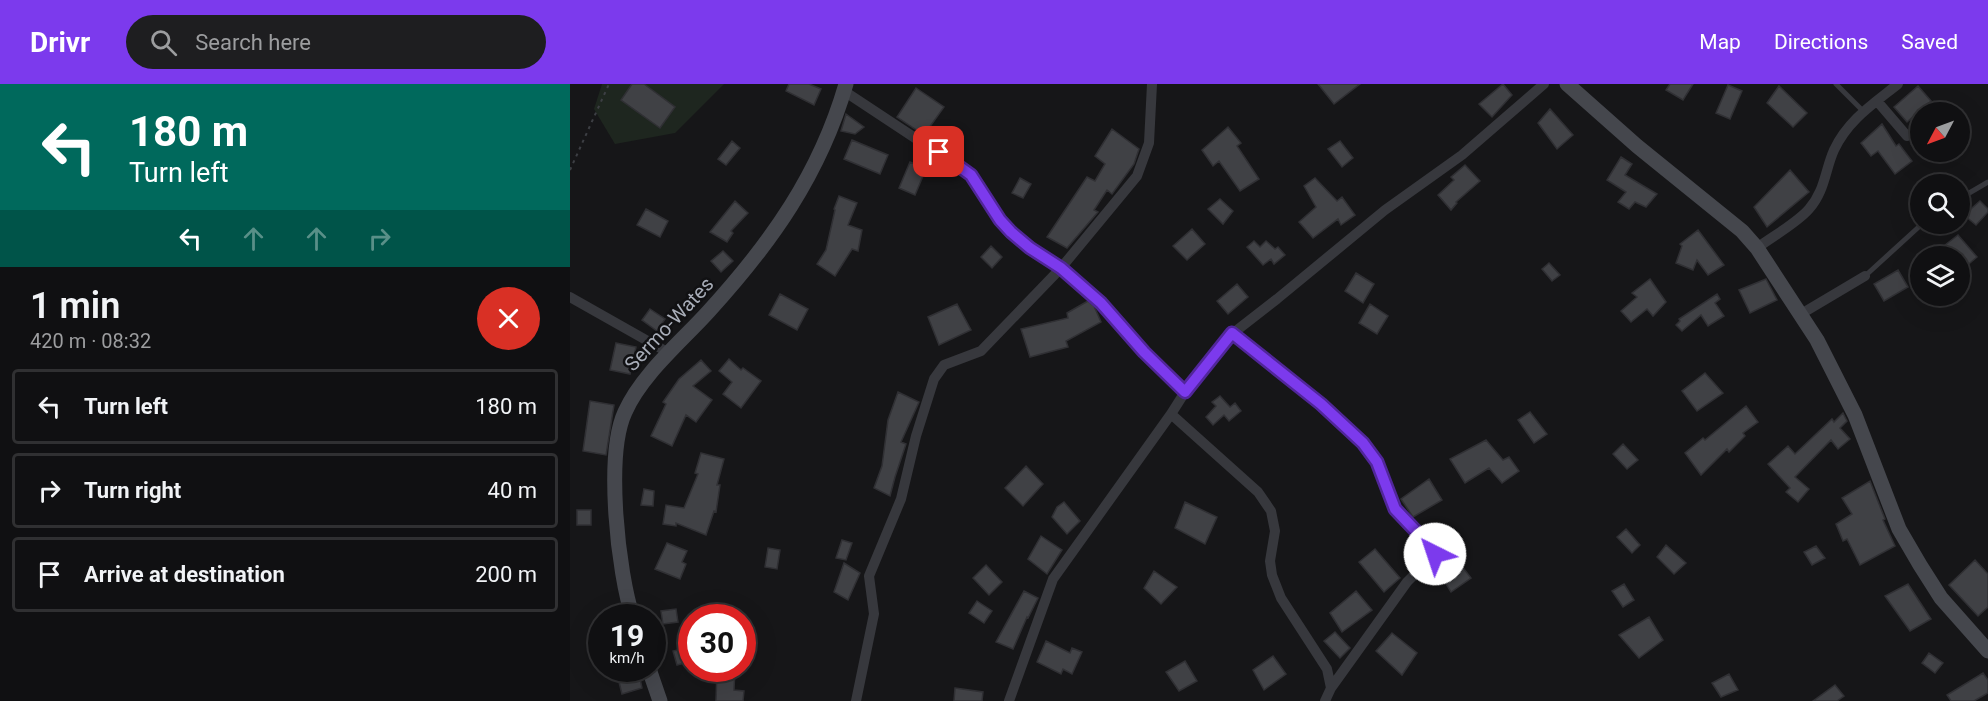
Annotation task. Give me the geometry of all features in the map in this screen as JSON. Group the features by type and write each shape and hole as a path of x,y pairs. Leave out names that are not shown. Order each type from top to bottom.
{"street":[{"path":"856,701 874,614 869,576 901,499 916,436 934,379 944,365 981,351 1061,268 1137,176 1149,143 1152,84"},
{"path":"1009,701 1053,579 1185,392 1232,333 1385,210 1462,154 1544,84"},
{"path":"1567,84 1637,147 1742,231 1757,248 1817,340 1855,416 1899,529 1941,598 1988,650"},
{"path":"1757,248 1808,210 1824,183 1833,152 1846,128 1863,111 1898,84"},
{"path":"845,87 971,175 1000,220 1011,232 1030,248 1061,268 1101,303 1144,352 1185,392"},
{"name":"Sermo-Wates","path":"630,604 618,542 615,472 624,414 636,391 739,278 769,240 810,177 845,87"},
{"path":"1877,101 1907,136"},
{"path":"1801,314 1865,276"},
{"path":"570,297 669,354"},
{"path":"1232,333 1321,404 1363,443 1377,462 1395,509 1435,551 1435,554 1407,582 1331,688 1325,701"},
{"path":"1170,414 1258,492 1271,511 1275,531 1270,561 1272,575 1286,606 1327,669 1331,688"},
{"path":"653,682 660,701"}],"lane":[{"path":"1836,84 1863,111"},
{"path":"1970,193 1988,182"},
{"path":"1865,276 1911,234"}],"path":[{"path":"570,170 609,84"}],"shaded area":[{"path":"602,84 724,84 675,133 615,144 594,109"}],"building":[{"path":"632,84 644,84 675,107 660,128 621,100"},
{"path":"789,84 809,84 821,89 814,105 786,91"},
{"path":"1318,84 1360,84 1334,104"},
{"path":"1503,84 1512,95 1492,117 1479,104"},
{"path":"1670,84 1693,84 1683,100 1666,90"},
{"path":"1728,85 1742,91 1730,119 1716,113"},
{"path":"1779,86 1807,113 1793,127 1767,103"},
{"path":"1918,86 1931,101 1910,102 1910,119 1907,122 1894,107"},
{"path":"916,88 944,107 924,135 897,117"},
{"path":"1550,109 1573,135 1557,149 1538,123"},
{"path":"846,114 864,127 855,134 841,131"},
{"path":"1882,124 1896,146 1899,144 1911,162 1895,174 1878,151 1871,156 1861,143"},
{"path":"1228,127 1241,143 1237,146 1259,179 1240,191 1219,161 1213,166 1202,150"},
{"path":"1112,129 1139,149 1134,164 1112,194 1107,190 1094,210 1098,212 1067,248 1047,237 1087,177 1095,181 1105,164 1095,156"},
{"path":"852,140 888,155 880,174 844,159"},
{"path":"732,141 740,148 726,165 718,159"},
{"path":"1340,141 1353,158 1342,167 1328,149"},
{"path":"1621,157 1632,164 1625,175 1657,194 1646,207 1635,202 1629,209 1618,202 1626,192 1607,180"},
{"path":"910,162 926,169 915,195 899,188"},
{"path":"1465,165 1480,181 1456,202 1451,210 1438,195 1454,180 1451,177"},
{"path":"1790,170 1809,192 1767,227 1754,207"},
{"path":"1020,178 1031,184 1023,198 1012,193"},
{"path":"1315,178 1337,201 1342,197 1355,215 1341,225 1338,219 1313,238 1299,222 1316,207 1304,186"},
{"path":"839,196 857,203 848,225 862,230 858,251 852,249 835,276 817,264 826,250 834,209"},
{"path":"1220,199 1233,211 1223,224 1208,209"},
{"path":"735,201 748,213 731,231 733,233 727,242 710,232"},
{"path":"1980,201 1988,212 1976,225 1970,220 1970,210"},
{"path":"646,209 668,221 660,237 637,225"},
{"path":"1192,229 1205,244 1187,260 1173,246"},
{"path":"1698,230 1724,265 1708,275 1697,260 1693,270 1676,263 1682,246 1680,244"},
{"path":"1958,235 1968,246 1946,246"},
{"path":"1254,241 1260,247 1266,241 1275,249 1278,247 1285,255 1274,264 1271,259 1263,265 1247,247"},
{"path":"991,246 1002,257 992,268 981,257"},
{"path":"1970,249 1977,257 1970,263"},
{"path":"723,251 733,261 721,272 711,261"},
{"path":"1549,263 1560,275 1552,281 1542,269"},
{"path":"1898,270 1908,287 1884,301 1874,284"},
{"path":"1356,273 1374,284 1363,303 1345,291"},
{"path":"1650,279 1666,302 1653,316 1647,309 1631,322 1621,311 1637,297 1632,293"},
{"path":"1766,279 1777,300 1750,313 1739,290"},
{"path":"1237,284 1248,297 1228,314 1217,301"},
{"path":"780,294 808,309 797,330 769,315"},
{"path":"1717,294 1720,299 1715,303 1724,316 1708,326 1701,315 1682,331 1676,325 1679,319"},
{"path":"1088,301 1094,306 1101,322 1066,341 1068,347 1030,357 1021,329 1068,318 1067,313"},
{"path":"957,304 971,330 939,345 928,317"},
{"path":"1370,304 1388,316 1377,334 1359,323"},
{"path":"650,309 665,319 657,331 642,320"},
{"path":"616,343 636,347 630,374 610,370"},
{"path":"729,359 741,370 743,368 761,381 741,408 723,394 732,382 719,371"},
{"path":"701,360 711,371 693,386 712,400 696,422 686,415 672,446 651,436 666,404 663,402 679,379"},
{"path":"1705,373 1723,393 1697,411 1682,391"},
{"path":"898,392 919,402 901,442 906,444 890,496 874,488 882,466 888,420"},
{"path":"1220,396 1230,407 1235,403 1241,411 1229,421 1224,415 1213,425 1206,417 1216,406 1212,402"},
{"path":"590,401 614,405 606,455 583,451"},
{"path":"1746,406 1758,422 1743,433 1745,436 1729,452 1727,449 1701,475 1685,453 1703,438 1705,440"},
{"path":"1530,412 1547,434 1534,443 1518,420"},
{"path":"1843,413 1847,421 1840,428 1850,439 1838,449 1831,440 1795,477 1809,489 1798,502 1786,492 1790,488 1768,464 1788,446 1795,454 1832,419 1834,422"},
{"path":"1486,440 1503,460 1509,457 1519,471 1502,483 1489,468 1465,483 1450,459"},
{"path":"1623,444 1638,460 1627,469 1613,454"},
{"path":"701,453 724,459 717,485 720,485 716,512 714,511 706,535 676,523 676,526 663,524 666,505 684,508 698,474 695,473"},
{"path":"1026,466 1043,484 1023,506 1005,488"},
{"path":"1429,479 1442,500 1413,517 1401,499"},
{"path":"1870,481 1885,519 1883,520 1895,546 1860,565 1847,539 1843,541 1836,524 1852,514 1842,498"},
{"path":"644,489 654,491 653,506 641,505"},
{"path":"1064,502 1080,521 1067,534 1052,517 1057,507"},
{"path":"1185,502 1217,517 1205,544 1175,528"},
{"path":"577,510 591,510 591,525 577,525"},
{"path":"1626,529 1640,545 1632,553 1617,537"},
{"path":"1041,536 1062,550 1047,574 1028,559"},
{"path":"842,540 852,543 846,560 836,558"},
{"path":"667,543 687,551 682,562 686,564 680,579 655,569"},
{"path":"1666,545 1686,563 1674,574 1657,557"},
{"path":"1816,546 1825,558 1812,565 1804,552"},
{"path":"768,548 780,550 777,569 765,567"},
{"path":"1375,549 1400,578 1384,592 1359,562"},
{"path":"1454,556 1471,578 1451,592 1438,571"},
{"path":"1975,560 1988,574 1988,607 1978,616 1949,585"},
{"path":"844,563 860,573 848,600 834,592"},
{"path":"986,565 1002,582 989,595 973,578"},
{"path":"1154,571 1177,587 1161,604 1144,588"},
{"path":"1624,584 1634,600 1623,607 1612,591"},
{"path":"1908,584 1931,619 1910,631 1885,596"},
{"path":"1024,591 1038,598 1013,649 996,642"},
{"path":"1356,591 1372,610 1342,632 1330,613"},
{"path":"977,601 992,611 984,623 969,613"},
{"path":"676,609 678,622 666,624 666,610"},
{"path":"1649,617 1663,640 1639,658 1619,635"},
{"path":"1335,632 1350,648 1340,658 1324,641"},
{"path":"1392,633 1417,653 1402,675 1376,651"},
{"path":"1046,641 1070,653 1072,648 1082,652 1072,674 1063,669 1061,674 1037,662"},
{"path":"678,650 678,665 677,665 673,651"},
{"path":"1929,653 1943,663 1935,673 1922,663"},
{"path":"1273,656 1286,674 1264,690 1253,670"},
{"path":"1185,661 1197,681 1179,691 1166,672"},
{"path":"1983,673 1988,680 1988,693 1974,701 1951,701 1947,695"},
{"path":"1729,674 1738,690 1721,697 1712,683"},
{"path":"619,682 641,682 642,688 622,694"},
{"path":"717,682 734,682 734,690 744,691 743,701 716,701"},
{"path":"1835,685 1844,696 1837,701 1813,701"},
{"path":"955,688 983,692 982,701 954,701"}],"route":[{"path":"939,152 971,175 989,205 1011,232 1030,248 1061,268 1101,303 1144,352 1185,392 1232,333 1321,404 1363,443 1377,462 1395,509 1433,549 1435,554"}]}
